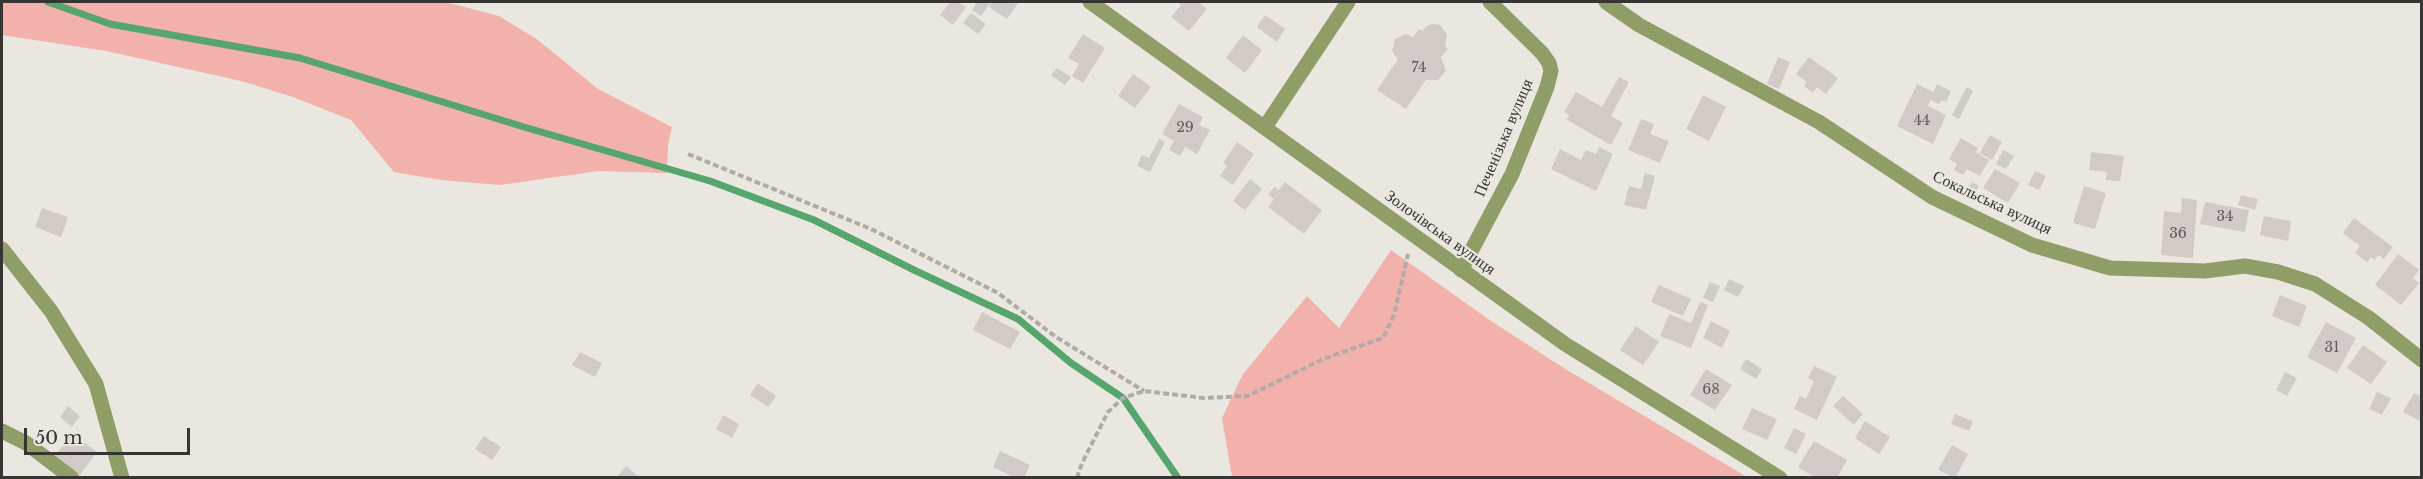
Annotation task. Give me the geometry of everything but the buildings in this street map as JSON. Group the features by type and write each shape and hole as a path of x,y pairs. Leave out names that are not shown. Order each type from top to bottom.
{"street":[{"name":"Золочівська вулиця","path":"1090,2 1565,344 1780,477"},
{"path":"1265,127 1348,2"},
{"name":"Печенізька вулиця","path":"1461,270 1512,174 1547,87 1551,71 1542,53 1490,2"},
{"name":"Сокальська вулиця","path":"1606,2 1639,25 1819,122 1932,197 2032,245 2110,268 2205,271 2245,266 2278,272 2315,284 2368,318 2421,360"},
{"path":"2,249 51,311 96,384 122,477"},
{"path":"2,432 26,443 72,477"}],"path":[{"path":"688,154 871,229 998,293 1056,338 1144,391 1204,398 1248,396 1323,359 1383,338 1394,315 1412,236"},
{"path":"1077,477 1108,412 1123,398 1144,391"}],"shaded area":[{"path":"2,2 446,2 499,16 538,40 598,89 672,127 668,146 667,173 598,171 500,185 441,180 394,172 351,120 293,97 241,81 106,51 2,35"},
{"path":"1391,250 1491,321 1567,370 1747,477 1232,477 1222,418 1243,374 1307,296 1339,328"}],"waterway":[{"path":"48,2 110,24 300,58 710,181 814,220 1018,319 1071,363 1123,398 1178,478"}]}
